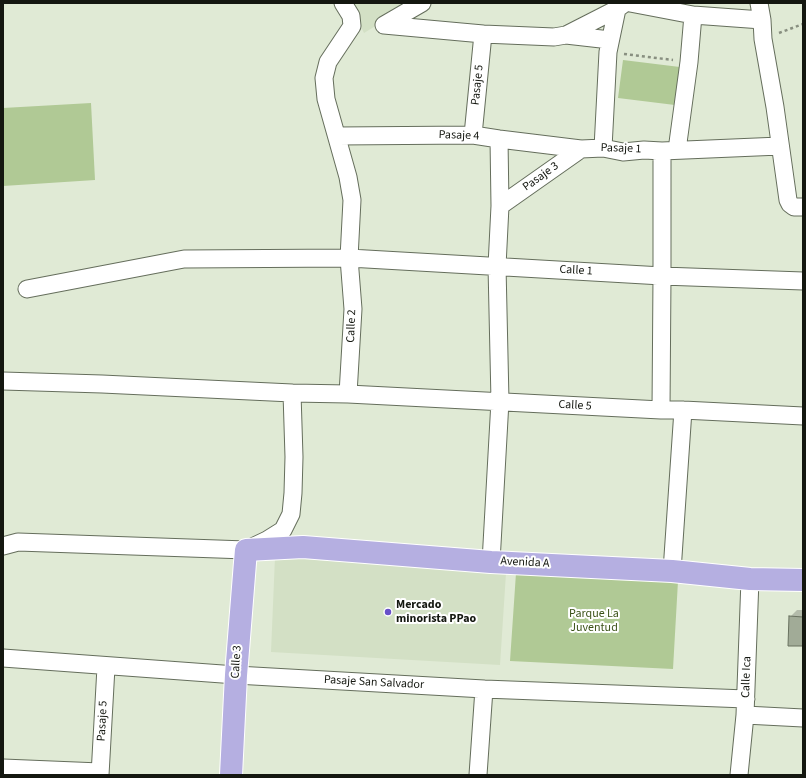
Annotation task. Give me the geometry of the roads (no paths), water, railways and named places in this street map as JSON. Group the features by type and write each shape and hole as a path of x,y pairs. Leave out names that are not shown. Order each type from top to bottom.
{"main road":[{"name":"Avenida A","path":"246,550 303,547 491,562 672,571 750,579 803,580"},
{"name":"Calle 3","path":"231,775 236,675 246,550"}],"street":[{"name":"Calle 2","path":"343,3 351,16 352,26 328,62 324,78 326,99 348,177 352,200 349,258 353,309 348,394"},
{"path":"422,3 384,25 482,34 554,37 566,35 624,5 693,15 762,20"},
{"path":"759,3 763,39 775,107 788,200 794,207 803,206"},
{"path":"603,148 609,46 624,5"},
{"path":"661,410 662,276 669,150 690,62 693,15"},
{"name":"Pasaje 5","path":"473,135 482,34"},
{"path":"566,35 609,46"},
{"name":"Pasaje 4","path":"337,136 473,135 581,149"},
{"path":"491,562 500,402 497,266 500,206 499,139"},
{"name":"Pasaje 1","path":"581,149 603,148 623,152 780,146"},
{"name":"Pasaje 3","path":"500,206 581,149"},
{"name":"Calle 1","path":"27,289 184,259 349,258 662,276 803,281"},
{"name":"Calle 5","path":"3,380 292,393 348,394 803,416"},
{"path":"3,546 18,542 246,550 267,540 283,530 290,514 294,493 292,393"},
{"path":"672,571 683,410"},
{"name":"Calle Ica","path":"739,775 746,707 750,579"},
{"name":"Pasaje San Salvador","path":"3,658 106,667 484,689 746,707 803,718"},
{"name":"Pasaje 5","path":"100,774 106,667"},
{"path":"478,775 484,689"},
{"path":"3,768 100,774"}],"place":[{"name":"Mercado minorista PPao","path":"388,612"}],"park label":[{"name":"Parque La Juventud","path":"594,621"}]}
